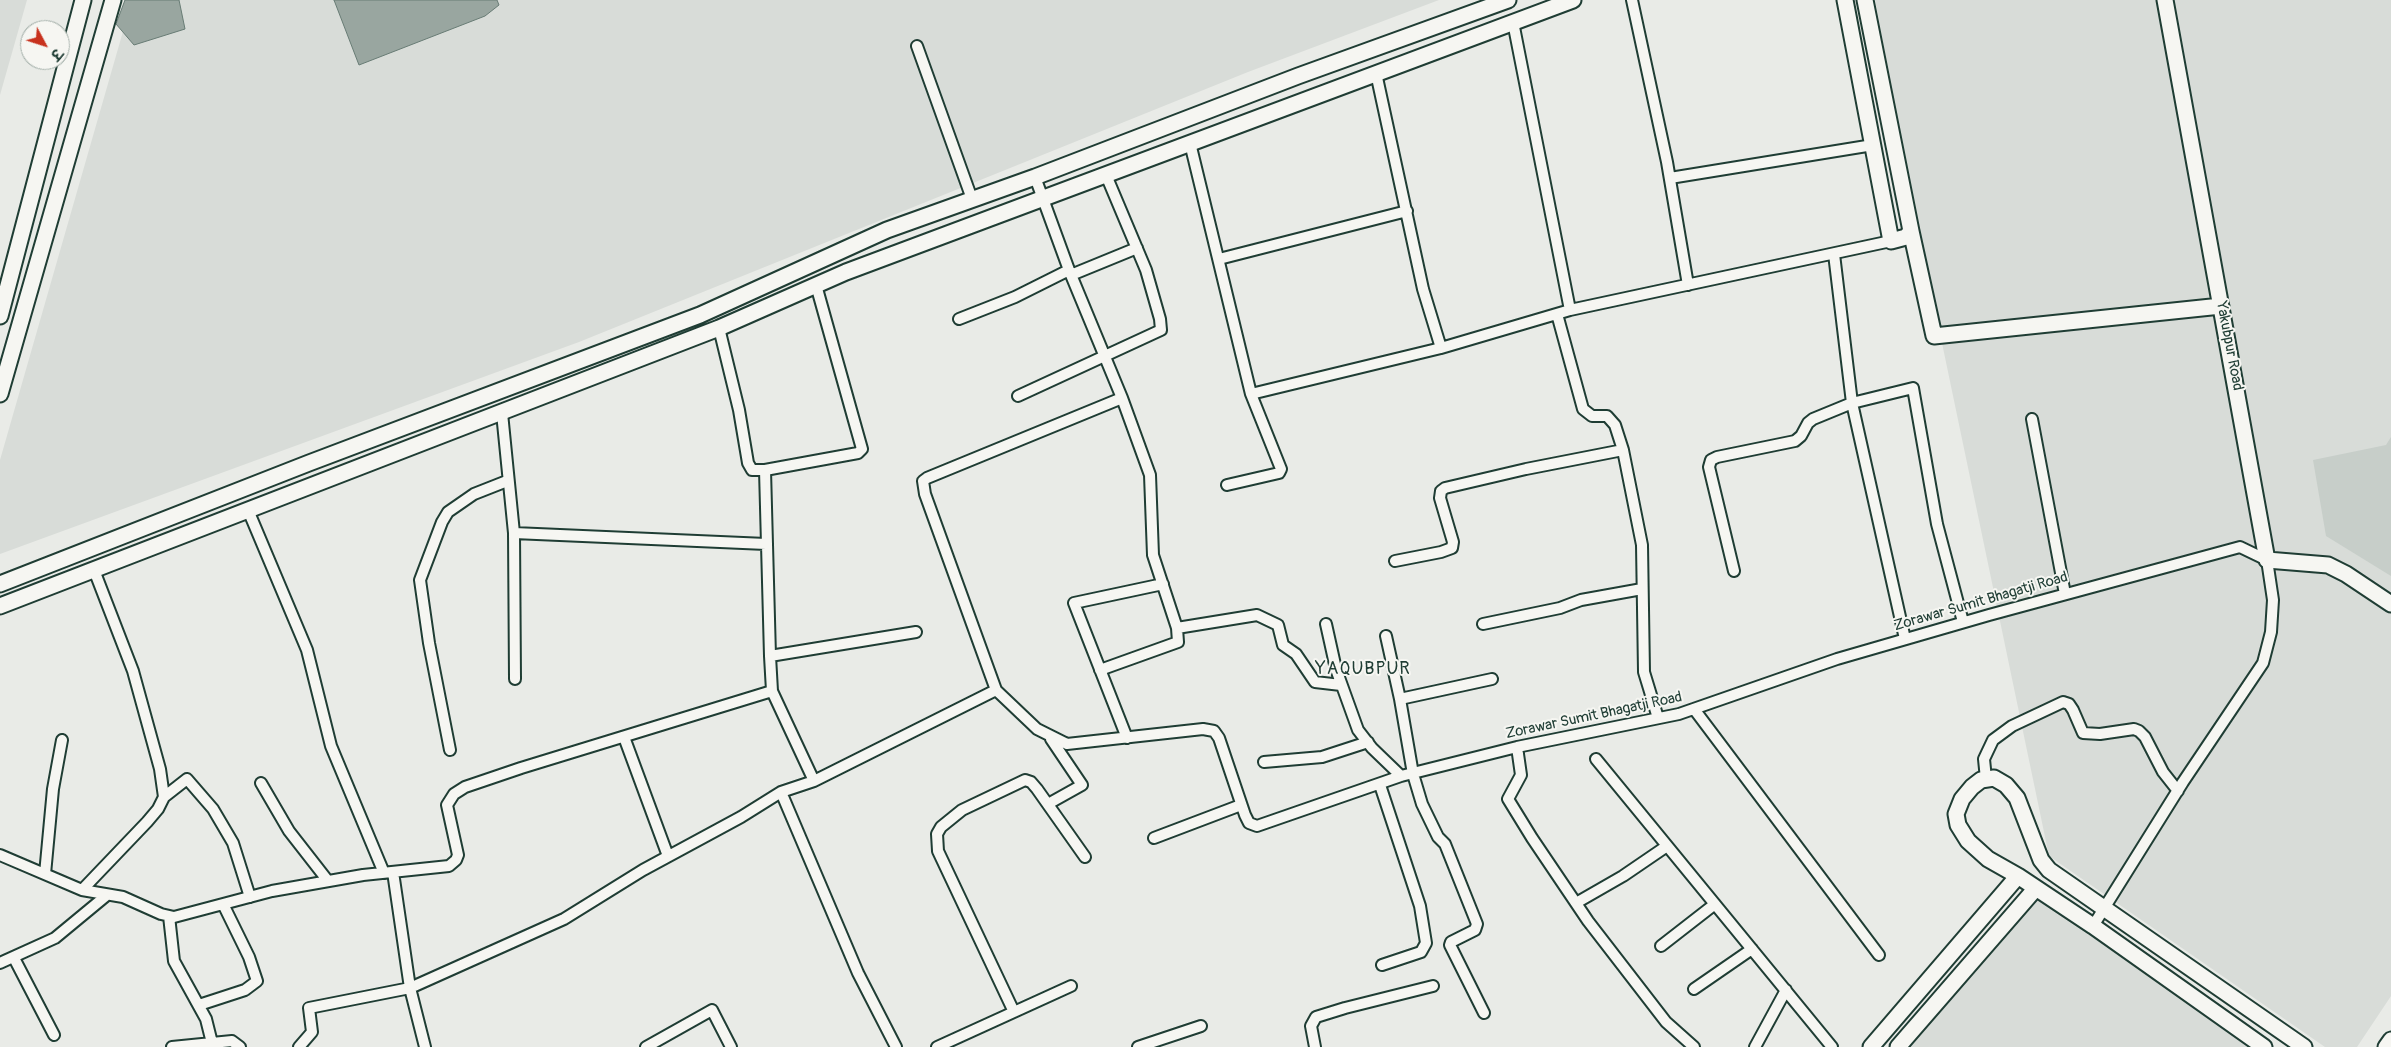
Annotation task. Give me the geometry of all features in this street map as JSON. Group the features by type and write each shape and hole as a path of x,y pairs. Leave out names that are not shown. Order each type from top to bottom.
{"street":[{"path":"0,316 83,0"},
{"path":"0,394 112,0"},
{"path":"0,584 309,462 700,315 888,230 1034,177 1298,76 1508,0"},
{"path":"0,606 502,414 713,331 816,285 1573,0"},
{"path":"1632,0 1670,178 1688,285"},
{"path":"1845,0 1891,241"},
{"path":"1865,0 1934,336 2221,306"},
{"name":"Yakubpur Road","path":"2166,0 2267,560"},
{"path":"1513,22 1570,310"},
{"path":"917,46 972,199"},
{"path":"1376,73 1423,289 1441,348"},
{"path":"1190,143 1251,394 1281,471 1227,485"},
{"path":"1670,178 1873,145"},
{"path":"1018,396 1161,330 1160,319 1137,248 1106,175"},
{"path":"1034,177 1070,272 1122,398 1150,476 1153,555 1177,628 1178,642 1100,670"},
{"path":"1219,259 1407,211"},
{"path":"1251,394 1441,348 1570,310 1891,241 1906,237 1911,231"},
{"path":"959,319 1016,297 1070,272 1137,248"},
{"path":"1834,254 1852,403 1905,640"},
{"path":"700,315 713,331 739,410 748,463 754,471 858,453 862,449 816,285"},
{"path":"1557,314 1582,409 1592,416 1607,416 1615,425 1623,450 1642,545 1644,672 1658,718"},
{"path":"1734,571 1709,467 1710,460 1795,441 1801,436 1808,423 1852,403 1914,388 1937,524 1963,622"},
{"path":"299,1047 312,1032 309,1008 410,988 564,918 781,792 814,781 996,690 925,494 923,481 1122,398"},
{"path":"502,414 507,481 514,533 516,679"},
{"path":"2032,419 2065,594"},
{"path":"1395,561 1452,548 1453,542 1440,498 1441,491 1445,488 1526,469 1623,450"},
{"path":"765,470 772,691 814,781"},
{"path":"450,750 431,652 420,580 442,522 448,512 474,494 507,481"},
{"path":"248,510 306,650 331,746 388,872 410,988 425,1047"},
{"path":"514,533 766,544"},
{"name":"Zorawar Sumit Bhagatji Road","path":"996,690 1037,729 1067,744 1204,729 1214,731 1219,738 1241,805 1249,823 1257,826 1401,776 1517,747 1694,709 1837,659 1963,622 2240,547 2267,560"},
{"path":"2093,926 2105,910 2178,791 2263,664 2271,632 2273,600 2267,560 2328,566 2346,574 2391,604"},
{"path":"94,570 133,671 160,769 164,797"},
{"path":"1127,738 1074,603 1163,584"},
{"path":"1483,624 1560,608 1581,600 1642,589"},
{"path":"1177,628 1257,616 1278,625 1283,645 1296,654 1315,682 1341,685"},
{"path":"1326,624 1341,685 1358,730 1401,776"},
{"path":"770,656 916,632"},
{"path":"1386,636 1414,774 1422,804 1438,837 1445,844 1477,924 1475,930 1450,944 1484,1012"},
{"path":"1400,699 1492,679"},
{"path":"0,855 82,890 129,899 169,916 181,916 250,896 328,881 388,872 449,866 456,860 458,850 446,805 454,794 465,788 772,691"},
{"path":"1986,779 1984,760 1992,740 2012,726 2063,702 2069,704 2083,734 2134,729 2138,731 2145,737 2163,772 2178,791"},
{"path":"1694,709 1879,955"},
{"path":"1048,804 1082,785 1050,736"},
{"path":"624,737 668,856"},
{"path":"45,874 53,789 62,740"},
{"path":"1264,762 1322,756 1368,742"},
{"path":"1517,747 1521,775 1508,799 1576,903 1666,1022 1694,1047"},
{"path":"1596,760 1832,1047"},
{"path":"2264,1047 2093,926 2018,876 1988,859 1968,841 1958,825 1956,814 1962,799 1976,784 1986,779 1994,778 2006,785 2017,798 2035,847 2045,865 2105,910 2304,1047"},
{"path":"82,890 147,822 158,809 164,797 187,779 192,782 213,809 233,843 250,896"},
{"path":"1014,1012 938,851 937,834 946,823 962,810 1025,780 1031,782 1085,857"},
{"path":"261,783 283,822 328,881"},
{"path":"1380,784 1420,906 1426,943 1421,952 1382,965"},
{"path":"781,792 858,973 896,1047"},
{"path":"1154,838 1241,805"},
{"path":"1576,903 1623,876 1667,846"},
{"path":"1871,1047 2018,876"},
{"path":"1898,1047 2036,888"},
{"path":"0,964 64,932 107,895"},
{"path":"199,1005 245,990 257,981 249,957 223,904"},
{"path":"1661,946 1715,904"},
{"path":"169,916 174,961 199,1005 208,1025 212,1043"},
{"path":"1694,990 1752,949"},
{"path":"14,958 54,1035"},
{"path":"938,1047 1070,986"},
{"path":"1316,1047 1311,1026 1316,1018 1345,1008 1433,986"},
{"path":"1755,1047 1786,990"},
{"path":"646,1047 712,1010 731,1047"},
{"path":"1138,1047 1201,1026"},
{"path":"2386,1047 2391,1040"},
{"path":"172,1047 232,1041 240,1047"}],"shaded area":[{"path":"0,0 27,0 20,20 0,95"},
{"path":"125,0 179,0 185,29 134,45 116,24"},
{"path":"132,0 1439,0 1248,72 579,342 0,554 0,460"},
{"path":"334,0 497,0 499,5 485,16 359,65"},
{"path":"1875,0 2391,0 2391,996 2357,1047 2325,1047 2049,856 1913,204"},
{"path":"2391,437 2391,576 2326,536 2313,460 2386,445"},
{"path":"2037,896 2250,1047 1895,1047"}],"district":[{"name":"YAQUBPUR","path":"1363,669"}]}
